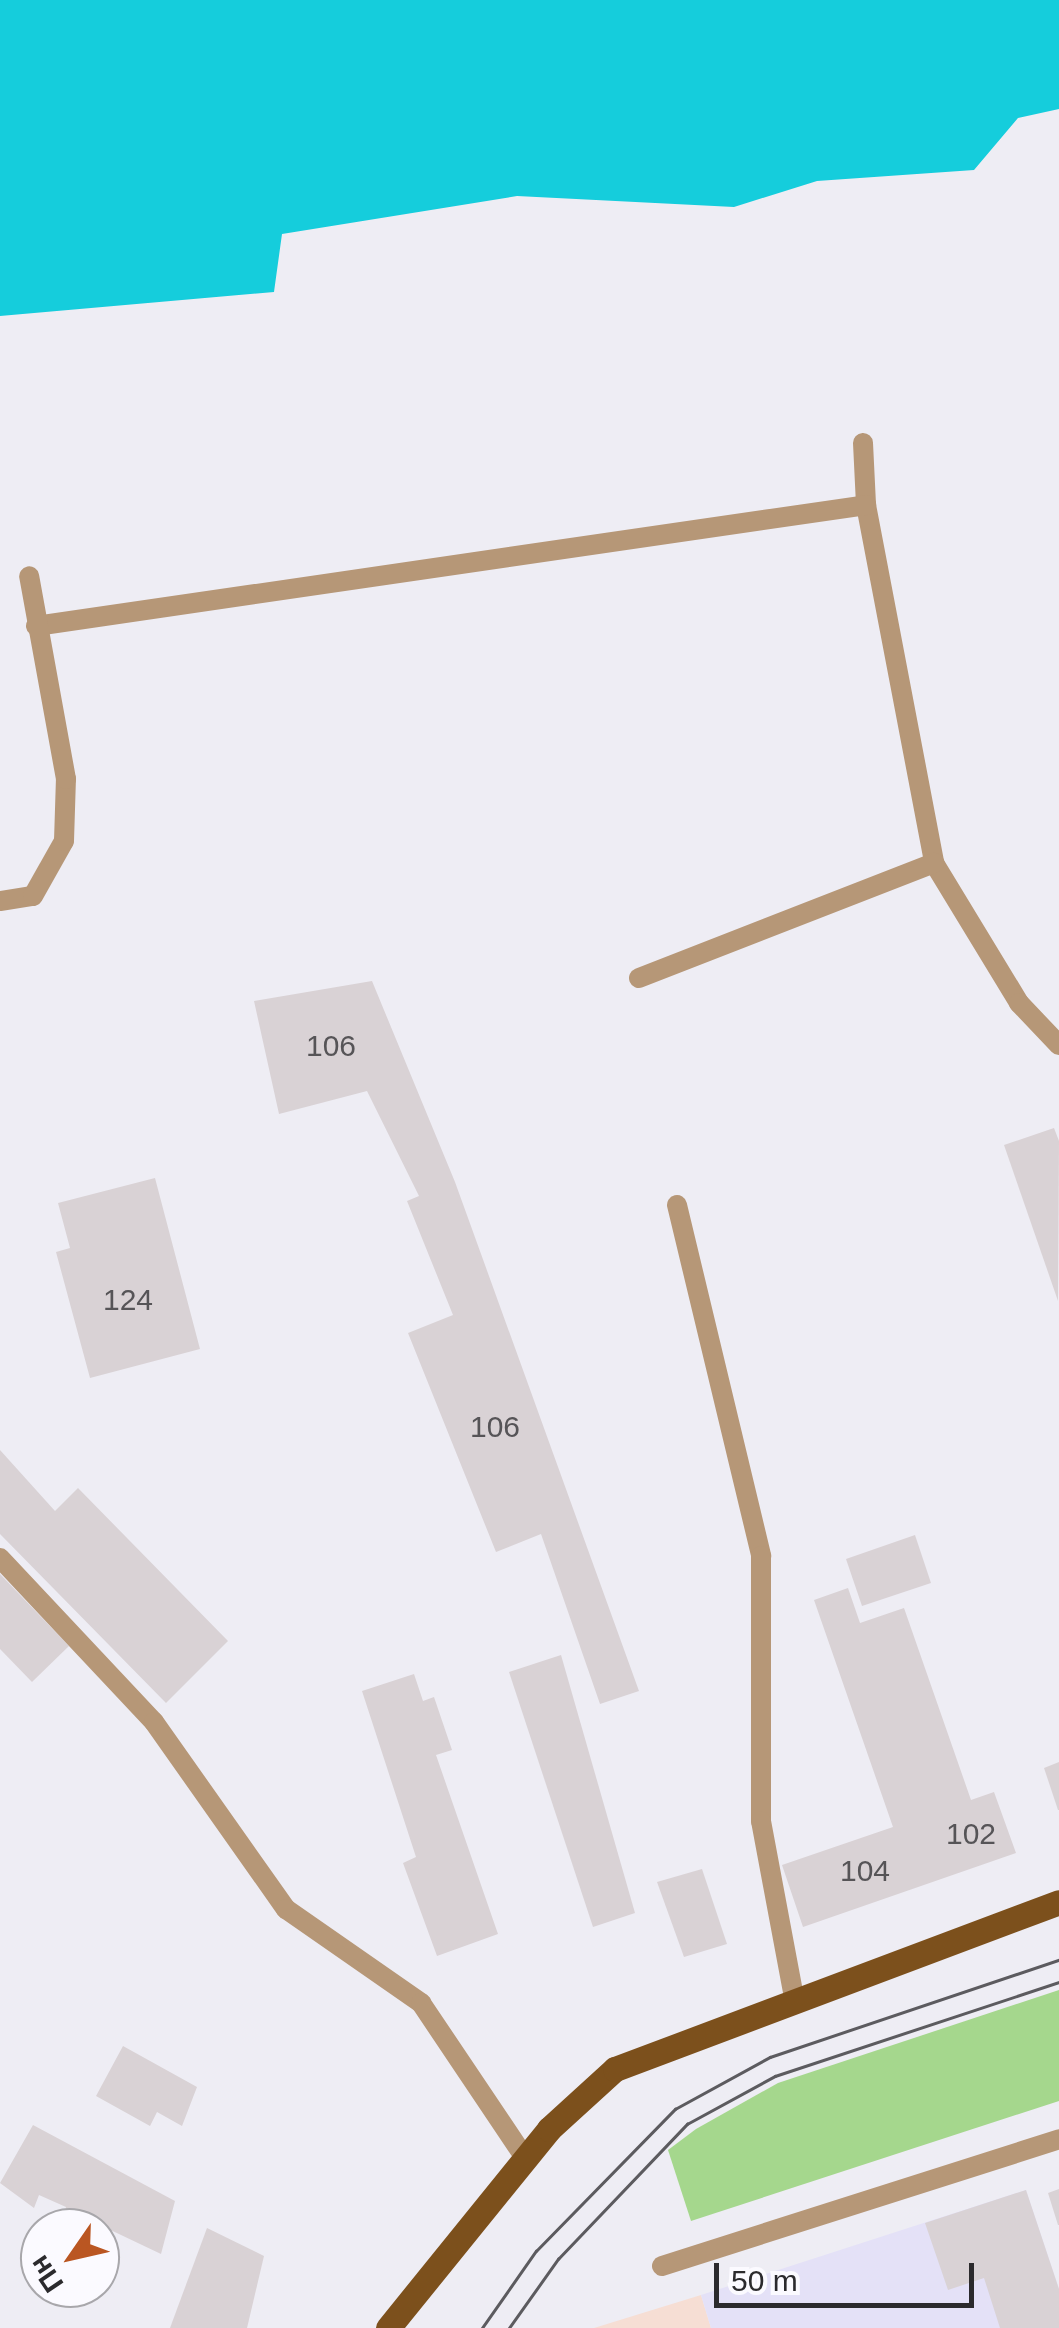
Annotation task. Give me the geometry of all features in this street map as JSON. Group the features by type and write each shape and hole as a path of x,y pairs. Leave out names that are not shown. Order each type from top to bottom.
{"main road":[{"path":"388,2328 526,2158 615,2069 794,1998 1059,1902"}],"lane":[{"path":"863,443 866,505 934,863 1019,1003 1059,1045"},
{"path":"36,626 866,505"},
{"path":"0,901 33,896 64,841 66,779 28,576"},
{"path":"639,978 934,863"},
{"path":"677,1205 760,1556 761,1821 794,1998"},
{"path":"0,1558 154,1722 286,1910 421,2004 526,2158"},
{"path":"662,2266 1059,2140"}],"shaded area":[{"path":"1026,2190 1059,2289 1059,2328 711,2328 701,2295"},
{"path":"701,2295 711,2328 594,2328"}],"green space":[{"path":"1059,1990 1059,2101 691,2221 668,2150 696,2129 778,2083"}],"water":[{"path":"0,0 1059,0 1059,109 1018,118 974,170 817,181 734,207 517,196 282,234 274,292 0,316"}],"building":[{"path":"372,981 455,1182 639,1691 600,1704 541,1534 496,1552 408,1333 453,1315 407,1201 419,1196 367,1091 279,1114 254,1001"},
{"path":"1054,1128 1059,1141 1058,1301 1004,1145"},
{"path":"155,1178 200,1349 90,1378 56,1252 70,1248 58,1203"},
{"path":"0,1450 55,1511 78,1488 228,1641 166,1703 0,1534"},
{"path":"915,1535 931,1583 862,1606 846,1559"},
{"path":"0,1574 69,1646 32,1682 0,1649"},
{"path":"848,1588 860,1623 904,1608 971,1800 994,1792 1016,1853 803,1927 782,1865 893,1827 814,1600"},
{"path":"561,1655 635,1913 593,1927 509,1672"},
{"path":"414,1674 423,1701 434,1697 452,1750 436,1755 498,1934 437,1956 403,1863 416,1857 362,1691"},
{"path":"1059,1762 1059,1810 1058,1810 1044,1768"},
{"path":"702,1869 727,1944 684,1957 657,1882"},
{"path":"123,2046 197,2087 182,2126 157,2112 150,2126 96,2096"},
{"path":"33,2125 175,2201 161,2254 120,2235 120,2208 66,2208 39,2195 34,2208 0,2183"},
{"path":"1059,2189 1059,2225 1058,2225 1048,2193"},
{"path":"1026,2190 1059,2289 1059,2328 1000,2328 984,2278 948,2290 925,2223"},
{"path":"207,2228 264,2256 247,2328 170,2328"}],"tram line":[{"path":"482,2328 536,2251 675,2109 770,2057 1059,1960"},
{"path":"509,2328 558,2259 687,2124 775,2076 1059,1982"}]}
